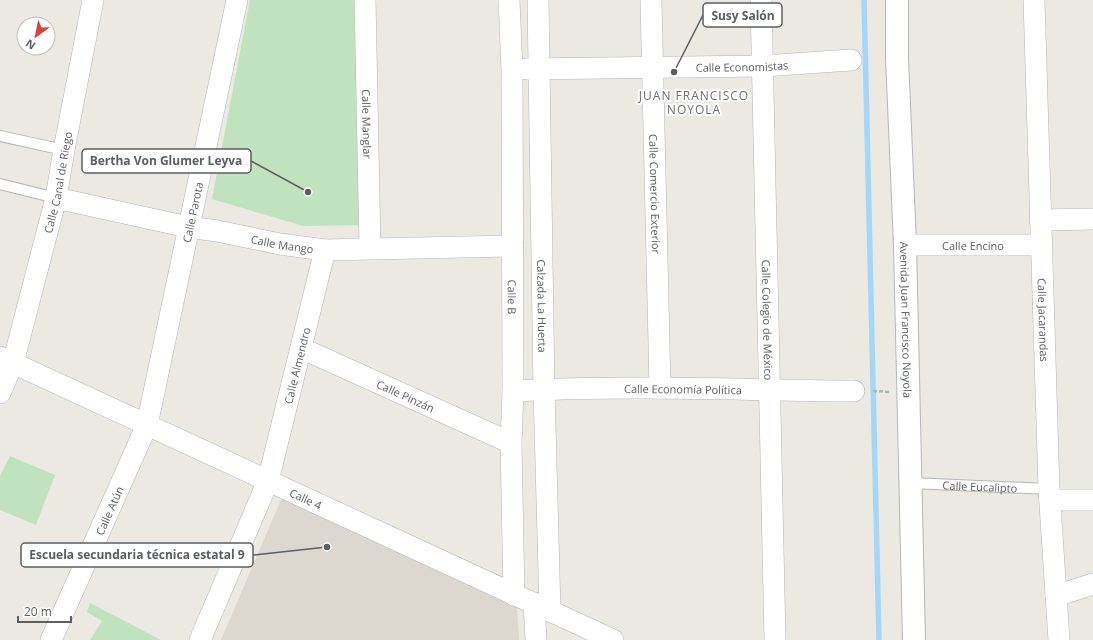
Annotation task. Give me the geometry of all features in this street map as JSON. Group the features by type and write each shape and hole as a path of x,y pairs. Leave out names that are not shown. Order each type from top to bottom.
{"street":[{"name":"Calle Canal de Riego","path":"0,393 7,360 56,198 93,0"},
{"name":"Calle Parota","path":"147,425 237,0"},
{"name":"Calle Manglar","path":"365,0 370,248"},
{"name":"Calle B","path":"509,0 512,70 513,391 511,442 514,595"},
{"name":"Calzada La Huerta","path":"536,640 542,607 544,389 538,0"},
{"name":"Calle Comercio Exterior","path":"651,0 660,388"},
{"name":"Calle Colegio de México","path":"761,0 775,640"},
{"name":"Avenida Juan Francisco Noyola","path":"896,0 905,245 914,640"},
{"name":"Calle Jacarandas","path":"1034,0 1049,494 1058,640"},
{"name":"Calle Economistas","path":"512,70 763,66 851,60"},
{"name":"Calle Mango","path":"56,198 188,227 217,231 280,244 325,250 513,246"},
{"path":"1040,220 1093,219"},
{"name":"Calle Encino","path":"905,245 1041,245"},
{"name":"Calle Almendro","path":"200,640 268,481 325,250"},
{"name":"Calle Pinzán","path":"301,348 511,442"},
{"name":"Calle 4","path":"7,360 613,640"},
{"name":"Calle Economía Política","path":"513,391 544,389 660,388 854,391"},
{"name":"Calle Atún","path":"51,640 147,425"},
{"name":"Calle Eucalipto","path":"1049,494 1093,500"},
{"path":"1056,596 1093,584"}],"lane":[{"path":"0,136 64,150"},
{"path":"0,184 56,198"},
{"name":"Calle Eucalipto","path":"911,483 1049,494"}],"path":[{"path":"854,391 908,392"}],"shaded area":[{"path":"283,495 517,607 519,640 221,640"}],"green space":[{"path":"250,0 355,0 363,225 303,226 212,199"},
{"path":"10,456 55,475 36,525 0,510 0,476"},
{"path":"90,603 161,640 90,640 102,621 87,612"}],"waterway":[{"path":"864,0 879,640"}],"place":[{"name":"Susy Salón","path":"674,72"},
{"name":"Bertha Von Glumer Leyva","path":"308,192"},
{"name":"Escuela secundaria técnica estatal 9","path":"327,547"}],"district":[{"name":"JUAN FRANCISCO NOYOLA","path":"694,102"}]}
